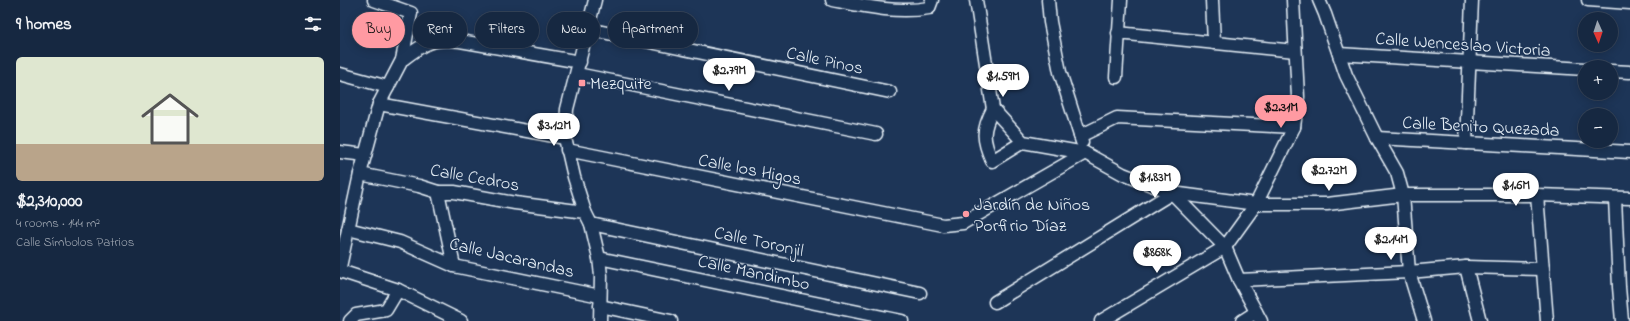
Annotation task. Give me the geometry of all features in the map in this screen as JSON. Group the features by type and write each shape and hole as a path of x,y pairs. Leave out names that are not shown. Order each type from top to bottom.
{"street":[{"path":"340,267 360,174 379,104 402,60 411,13 374,0"},
{"path":"592,12 595,0"},
{"path":"832,0 880,8 916,11 929,8 932,0"},
{"path":"976,0 993,109 1023,142 1085,153 1123,174 1172,192 1256,204 1328,204 1403,195 1537,195 1630,198"},
{"path":"1048,0 1050,22 1060,72 1085,153"},
{"path":"1116,77 1121,0"},
{"path":"1212,0 1214,43"},
{"path":"1102,321 1225,247 1256,204 1294,128 1298,97 1293,0"},
{"path":"1319,0 1346,75 1377,138 1397,173 1403,195 1409,272 1424,321"},
{"path":"1466,143 1472,0"},
{"path":"1588,0 1630,3"},
{"name":"Calle Pinos","path":"600,32 890,92"},
{"path":"1118,33 1295,51"},
{"path":"402,60 419,47 442,39 460,41 876,134"},
{"path":"583,48 567,109 565,138 567,150 585,212 591,224 599,258 601,276 600,321"},
{"name":"Calle Wenceslao Victoria","path":"1339,54 1470,64 1578,70"},
{"path":"1618,71 1630,72"},
{"path":"340,74 388,87"},
{"path":"379,104 565,138"},
{"path":"993,109 985,124 984,144 992,161 1023,142"},
{"path":"1080,136 1117,118 1294,128"},
{"name":"Calle Benito Quezada","path":"1377,138 1630,152"},
{"name":"Calle los Higos","path":"567,150 942,225 963,223 994,207 1085,153"},
{"path":"340,152 365,155"},
{"name":"Calle Cedros","path":"360,174 419,186 438,192 454,192 515,203 585,212"},
{"path":"438,192 454,266"},
{"path":"1172,192 1225,247 1239,280 1259,316 1242,321"},
{"path":"995,302 1172,192"},
{"path":"1537,195 1547,321"},
{"path":"1615,198 1622,321"},
{"name":"Calle Toronjil","path":"591,224 920,293"},
{"name":"Calle Jacarandas","path":"348,229 400,242 454,266 600,301 671,321"},
{"name":"Calle Mandimbo","path":"599,258 902,321"},
{"path":"1239,280 1466,268 1543,269"},
{"path":"1466,268 1480,321"},
{"path":"340,271 398,290 461,321"},
{"path":"350,321 356,315 386,310 398,290"}],"place":[{"name":"Mezquite","path":"582,83"},
{"name":"Jardín de Niños Porfirio Díaz","path":"966,214"}]}
